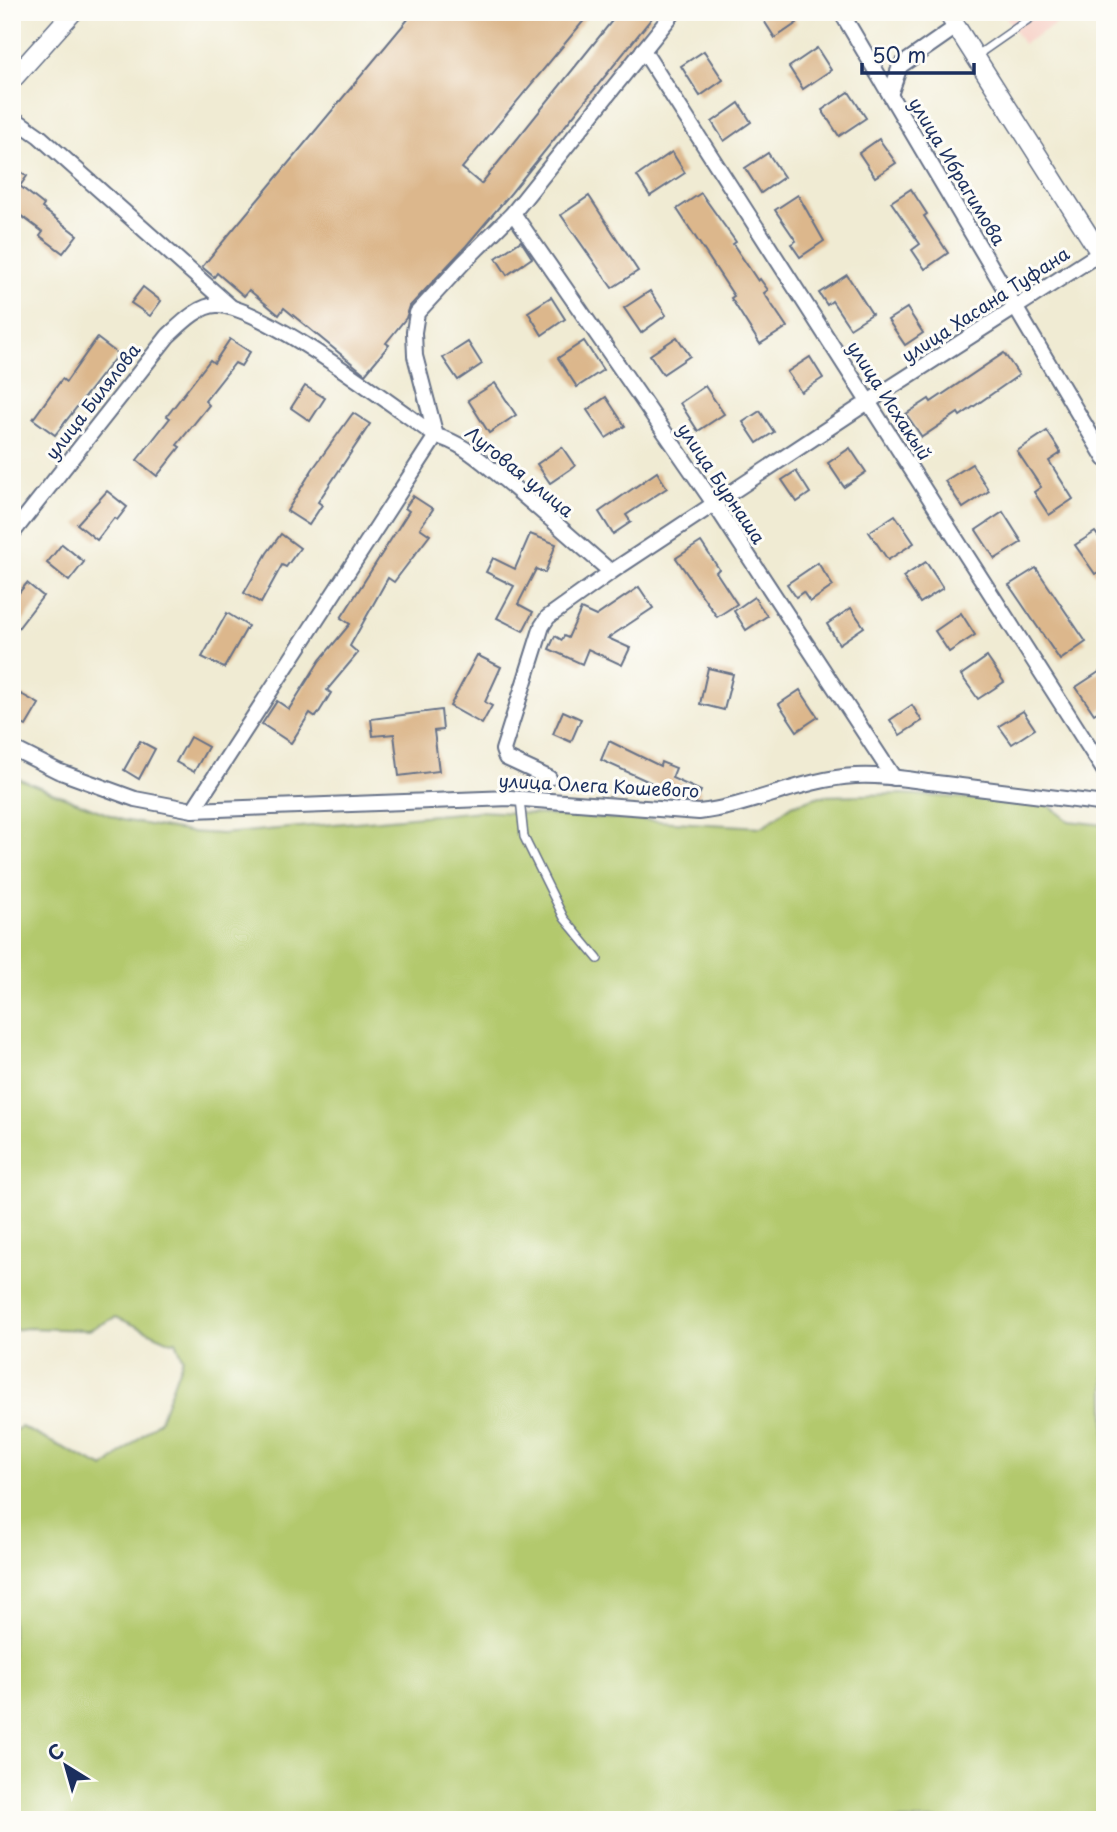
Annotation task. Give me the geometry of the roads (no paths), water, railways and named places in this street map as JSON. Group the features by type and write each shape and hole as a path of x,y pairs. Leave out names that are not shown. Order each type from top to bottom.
{"street":[{"path":"12,79 73,12"},
{"path":"436,436 415,356 414,332 417,313 463,262 513,214 674,12"},
{"name":"улица Ибрагимова","path":"841,12 1105,459"},
{"path":"890,95 900,66 952,19 1102,257"},
{"name":"улица Исхакый","path":"643,50 1105,772"},
{"path":"12,117 39,136 231,307 256,317 318,354 436,436"},
{"name":"улица Бурнаша","path":"513,214 715,505 894,778"},
{"name":"улица Хасана Туфана","path":"611,572 1016,307 1102,257"},
{"name":"улица Билялова","path":"12,534 169,336 191,316 214,305 231,307"},
{"name":"Луговая улица","path":"192,810 436,436 451,440 469,452 611,572"},
{"path":"549,778 506,758 503,750 507,735 542,626 557,609 611,572"},
{"name":"улица Олега Кошевого","path":"12,748 58,771 135,799 192,810 520,799 699,812 724,809 815,782 855,776 894,778 1105,804"}],"lane":[{"path":"975,56 1040,12"},
{"path":"520,799 524,836 564,918 598,959"}]}
